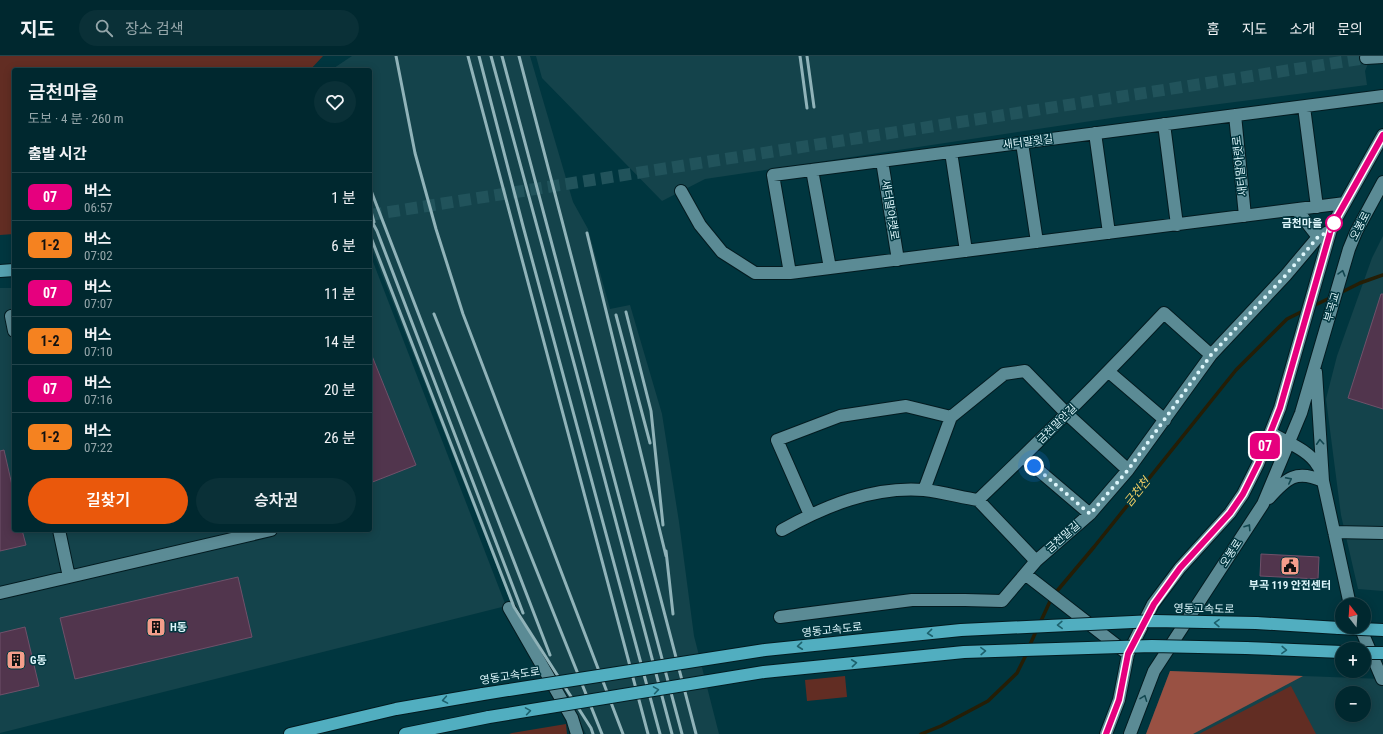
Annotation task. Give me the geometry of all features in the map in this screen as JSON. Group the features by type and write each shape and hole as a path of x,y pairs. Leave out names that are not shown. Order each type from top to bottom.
{"highway":[{"name":"영동고속도로","path":"290,734 396,709 765,650 961,630 1154,622 1256,623 1383,630"},
{"path":"405,734 489,717 764,672 964,652 1152,646 1335,652"},
{"path":"1371,653 1383,653"}],"main road":[{"path":"0,271 12,270"}],"street":[{"path":"1366,58 1383,57"},
{"name":"새터말윗길","path":"790,273 773,175 1383,96"},
{"path":"1304,107 1317,207"},
{"name":"새터말아랫로","path":"1235,115 1245,216"},
{"path":"1164,124 1177,224"},
{"path":"1095,133 1109,233"},
{"path":"1330,231 1383,135"},
{"path":"1022,143 1037,242"},
{"path":"951,152 966,251"},
{"name":"새터말아랫로","path":"882,161 898,260"},
{"path":"812,170 830,268"},
{"name":"오봉로","path":"1349,249 1356,232 1383,182"},
{"path":"681,191 700,225 722,252 755,273 790,273 1297,210 1345,202"},
{"path":"1297,210 1318,237"},
{"name":"부곡교","path":"1270,433 1280,408 1330,231"},
{"name":"금천말길","path":"780,617 912,600 1002,601 1036,561 1090,514 1128,470 1211,355 1286,275 1318,237 1330,231"},
{"name":"부곡교","path":"1315,364 1349,249"},
{"name":"금천말안길","path":"978,500 1024,457 1109,372 1164,313 1211,355"},
{"path":"8,316 12,326"},
{"path":"1315,364 1323,481"},
{"name":"오봉로","path":"1130,734 1154,671 1263,504 1289,443 1315,364"},
{"path":"924,490 951,417 1004,374 1025,371 1067,414 1128,470"},
{"path":"1109,372 1165,420"},
{"path":"810,515 777,440 840,416 906,406 951,417"},
{"path":"1106,734 1119,700 1128,654 1154,604 1180,568 1230,513 1243,494 1258,464 1270,433 1298,448 1310,457 1318,466 1323,481 1348,598"},
{"path":"1024,457 1090,514"},
{"path":"1263,504 1285,481 1292,478 1298,476 1312,476 1323,481"},
{"path":"782,530 810,515 838,503 892,490 924,490 978,500 1036,561"},
{"path":"59,532 69,577"},
{"path":"0,593 262,532"},
{"path":"1334,532 1383,533"},
{"path":"1025,574 1128,654"},
{"path":"509,608 572,718 577,734"},
{"path":"1363,634 1382,680"}],"shaded area":[{"path":"0,56 323,56 312,68 12,68 12,234 0,235"},
{"path":"352,56 530,56 573,202 588,229 610,309 630,305 662,414 679,522 694,636 719,734 586,734 513,608 372,249 372,68 334,68"},
{"path":"536,56 1371,56 1365,71 1367,85 1118,117 705,179 662,201 542,78"},
{"path":"1383,236 1383,591 1358,589 1341,515 1326,399 1337,356 1372,258"},
{"path":"372,259 506,606 0,733 0,288 12,288 12,532 372,532"},
{"path":"1170,671 1383,679 1383,734 1146,734"},
{"path":"1170,671 1303,676 1193,734 1146,734"},
{"path":"845,676 847,697 807,701 805,680"},
{"path":"1291,686 1316,734 1199,734"},
{"path":"566,724 567,734 509,734 512,733"}],"building":[{"path":"1381,294 1383,294 1383,409 1348,398"},
{"path":"372,356 416,465 372,482"},
{"path":"4,450 12,485 12,532 23,532 26,545 0,551 0,451"},
{"name":"부곡 119 안전센터","path":"1261,554 1319,557 1318,579 1260,576"},
{"name":"H동","path":"238,577 252,637 75,679 60,618"},
{"name":"G동","path":"25,627 39,686 0,695 0,633"}],"waterway":[{"name":"금천천","path":"1340,293 1360,283 1383,275"},
{"name":"금천천","path":"1313,306 1332,297"},
{"name":"금천천","path":"1040,623 1052,597 1236,370 1287,319 1305,310"},
{"name":"금천천","path":"1029,647 1037,629"},
{"name":"금천천","path":"921,734 941,726 988,701 1017,673 1027,653"}],"tunnel":[{"path":"372,215 1366,58"}],"railway":[{"path":"396,56 415,153 436,229 463,314 623,734"},
{"path":"468,56 648,734"},
{"path":"479,56 523,226 660,734"},
{"path":"491,56 672,734"},
{"path":"502,56 682,734"},
{"path":"519,56 696,734"},
{"path":"800,56 807,108"},
{"path":"807,56 814,107"},
{"path":"372,193 550,655"},
{"path":"372,215 374,222"},
{"path":"372,222 377,231 523,613"},
{"path":"587,233 666,556"},
{"path":"372,240 514,607 591,728 593,734"},
{"path":"626,312 651,411 663,525"},
{"path":"434,314 602,734"},
{"path":"616,315 650,443"},
{"path":"666,551 673,614"}],"bus line":[{"name":"07","path":"1106,734 1119,700 1128,654 1154,604 1180,568 1230,513 1243,494 1258,464 1280,408 1332,226 1383,135"}],"place":[{"name":"금천마을","path":"1334,223"},
{"name":"부곡 119 안전센터","path":"1290,566"},
{"name":"H동","path":"156,627"},
{"name":"G동","path":"16,660"}],"route":[{"path":"1034,466 1090,514 1128,470 1211,355 1286,275 1318,237 1330,231 1334,223"}]}
